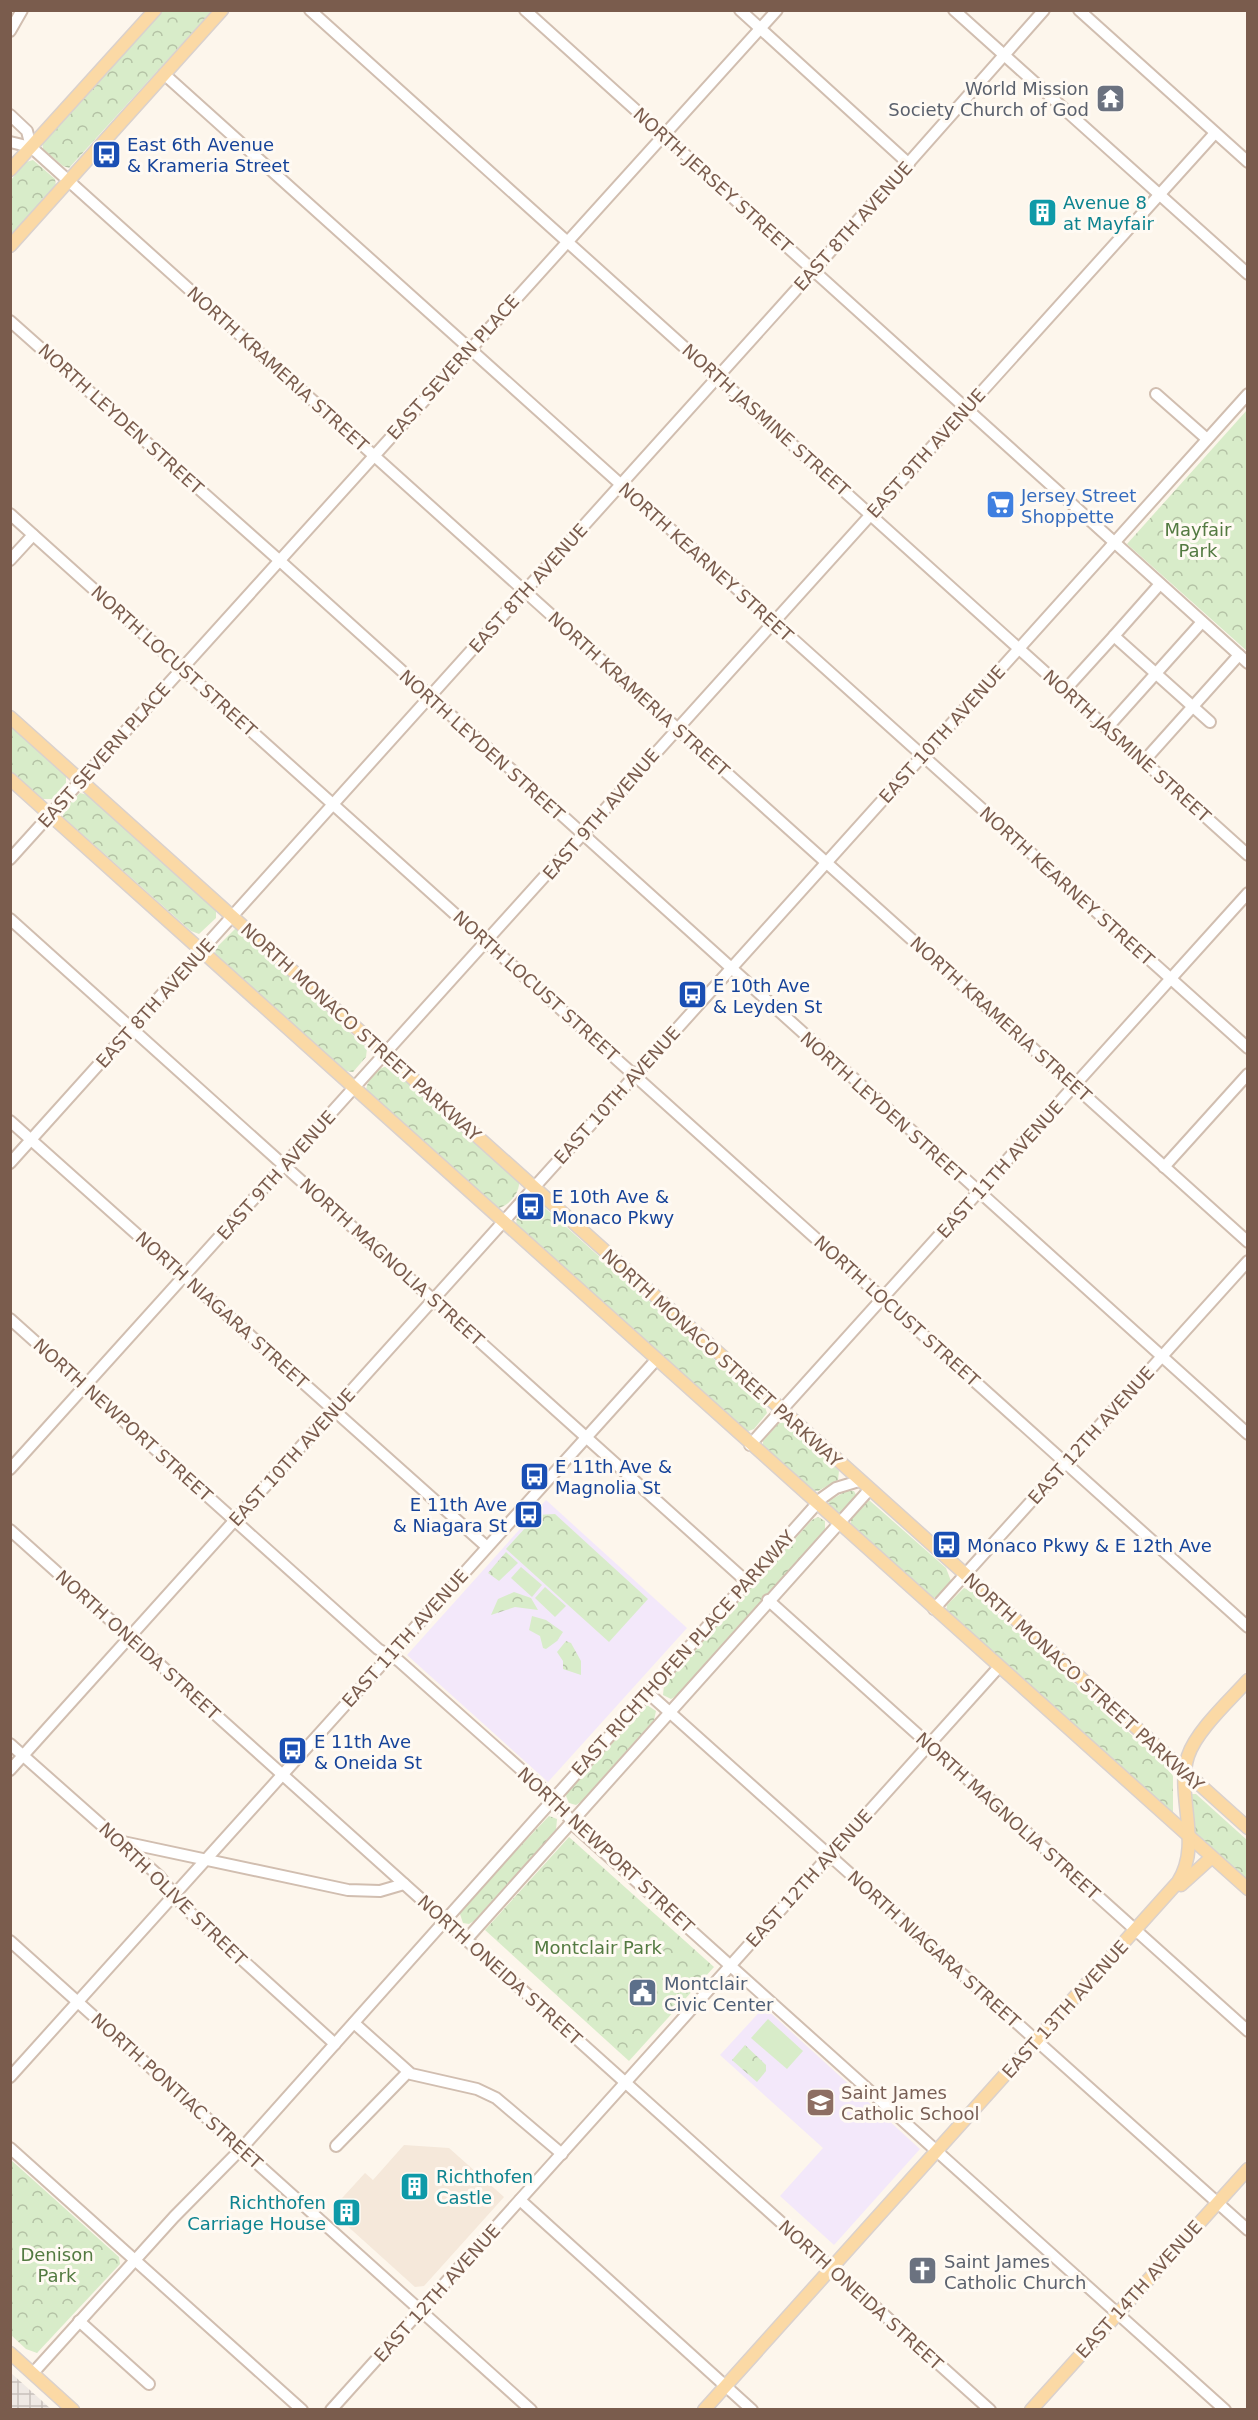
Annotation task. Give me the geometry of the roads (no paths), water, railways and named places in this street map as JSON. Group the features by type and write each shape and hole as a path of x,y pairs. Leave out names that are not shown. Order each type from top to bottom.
{"main road":[{"path":"10,170 155,10"},
{"path":"10,246 222,10"},
{"name":"NORTH MONACO STREET PARKWAY","path":"10,717 386,1053 964,1576 1248,1828"},
{"path":"10,779 998,1668 1248,1889"},
{"name":"EAST 13TH AVENUE","path":"704,2409 1164,1899 1184,1871 1189,1836 1185,1772 1190,1751 1197,1739 1248,1680"},
{"path":"1164,1899 1212,1857"},
{"name":"EAST 14TH AVENUE","path":"1031,2409 1248,2169"},
{"path":"10,2353 73,2409"}],"street":[{"path":"10,31 22,10"},
{"name":"NORTH JASMINE STREET","path":"310,10 1248,855"},
{"name":"NORTH JERSEY STREET","path":"525,10 1243,659"},
{"path":"740,10 909,165"},
{"name":"EAST SEVERN PLACE","path":"10,859 777,10"},
{"path":"954,10 1248,274"},
{"name":"EAST 8TH AVENUE","path":"10,1163 909,165 1044,10"},
{"path":"1079,10 1248,162"},
{"name":"NORTH KEARNEY STREET","path":"164,74 1248,1048"},
{"name":"NORTH KRAMERIA STREET","path":"10,115 27,130 31,147"},
{"name":"EAST 9TH AVENUE","path":"10,1469 1215,133"},
{"name":"NORTH KRAMERIA STREET","path":"10,142 31,147 1248,1242"},
{"name":"NORTH LEYDEN STREET","path":"10,321 280,561 429,698 1248,1434"},
{"path":"1156,394 1207,439"},
{"name":"EAST 10TH AVENUE","path":"10,1770 1248,394"},
{"name":"NORTH LOCUST STREET","path":"10,514 1248,1627"},
{"path":"10,560 33,535"},
{"path":"1065,690 1160,584"},
{"path":"1107,728 1202,622"},
{"path":"1114,636 1210,722"},
{"path":"1144,761 1193,707 1243,659"},
{"name":"EAST 11TH AVENUE","path":"750,1444 979,1193 1248,892"},
{"name":"NORTH MAGNOLIA STREET","path":"10,919 747,1582"},
{"path":"1164,1167 1248,1074"},
{"name":"NORTH NIAGARA STREET","path":"10,1121 487,1547"},
{"name":"EAST 12TH AVENUE","path":"934,1609 1248,1261"},
{"name":"NORTH NEWPORT STREET","path":"10,1319 378,1649 389,1655 553,1798 572,1823 1225,2409"},
{"name":"EAST 11TH AVENUE","path":"10,2077 656,1360"},
{"name":"EAST RICHTHOFEN PLACE PARKWAY","path":"33,2373 136,2259 242,2148 446,1921 456,1905 816,1504 836,1488 864,1486"},
{"name":"EAST RICHTHOFEN PLACE PARKWAY","path":"466,1940 837,1523 864,1486"},
{"name":"NORTH ONEIDA STREET","path":"10,1530 990,2409"},
{"name":"NORTH MAGNOLIA STREET","path":"768,1600 1248,2031"},
{"name":"EAST 12TH AVENUE","path":"332,2409 998,1668"},
{"name":"NORTH NIAGARA STREET","path":"647,1692 1248,2230"},
{"name":"NORTH OLIVE STREET","path":"10,1744 164,1881 185,1908 335,2044"},
{"path":"120,1841 360,1892 384,1891 404,1884"},
{"name":"NORTH PONTIAC STREET","path":"10,1941 531,2409"},
{"path":"354,2023 408,2072 490,2094 510,2108 561,2154"},
{"path":"336,2146 408,2072"},
{"path":"10,2148 302,2409"},
{"path":"520,2200 752,2409"},
{"path":"79,2322 149,2384"}],"place":[{"name":"World Mission Society Church of God","path":"1110,98"},
{"name":"East 6th Avenue & Krameria Street","path":"106,154"},
{"name":"Avenue 8 at Mayfair","path":"1042,212"},
{"name":"Jersey Street Shoppette","path":"1000,505"},
{"name":"E 10th Ave & Leyden St","path":"692,995"},
{"name":"E 10th Ave & Monaco Pkwy","path":"531,1206"},
{"name":"E 11th Ave & Magnolia St","path":"534,1476"},
{"name":"E 11th Ave & Niagara St","path":"528,1514"},
{"name":"Monaco Pkwy & E 12th Ave","path":"946,1545"},
{"name":"E 11th Ave & Oneida St","path":"293,1751"},
{"name":"Montclair Civic Center","path":"643,1993"},
{"name":"Saint James Catholic School","path":"820,2102"},
{"name":"Richthofen Castle","path":"415,2186"},
{"name":"Richthofen Carriage House","path":"347,2212"},
{"name":"Saint James Catholic Church","path":"923,2271"}],"park label":[{"name":"Mayfair Park","path":"1198,539"},
{"name":"Montclair Park","path":"598,1947"},
{"name":"Denison Park","path":"57,2264"}]}
